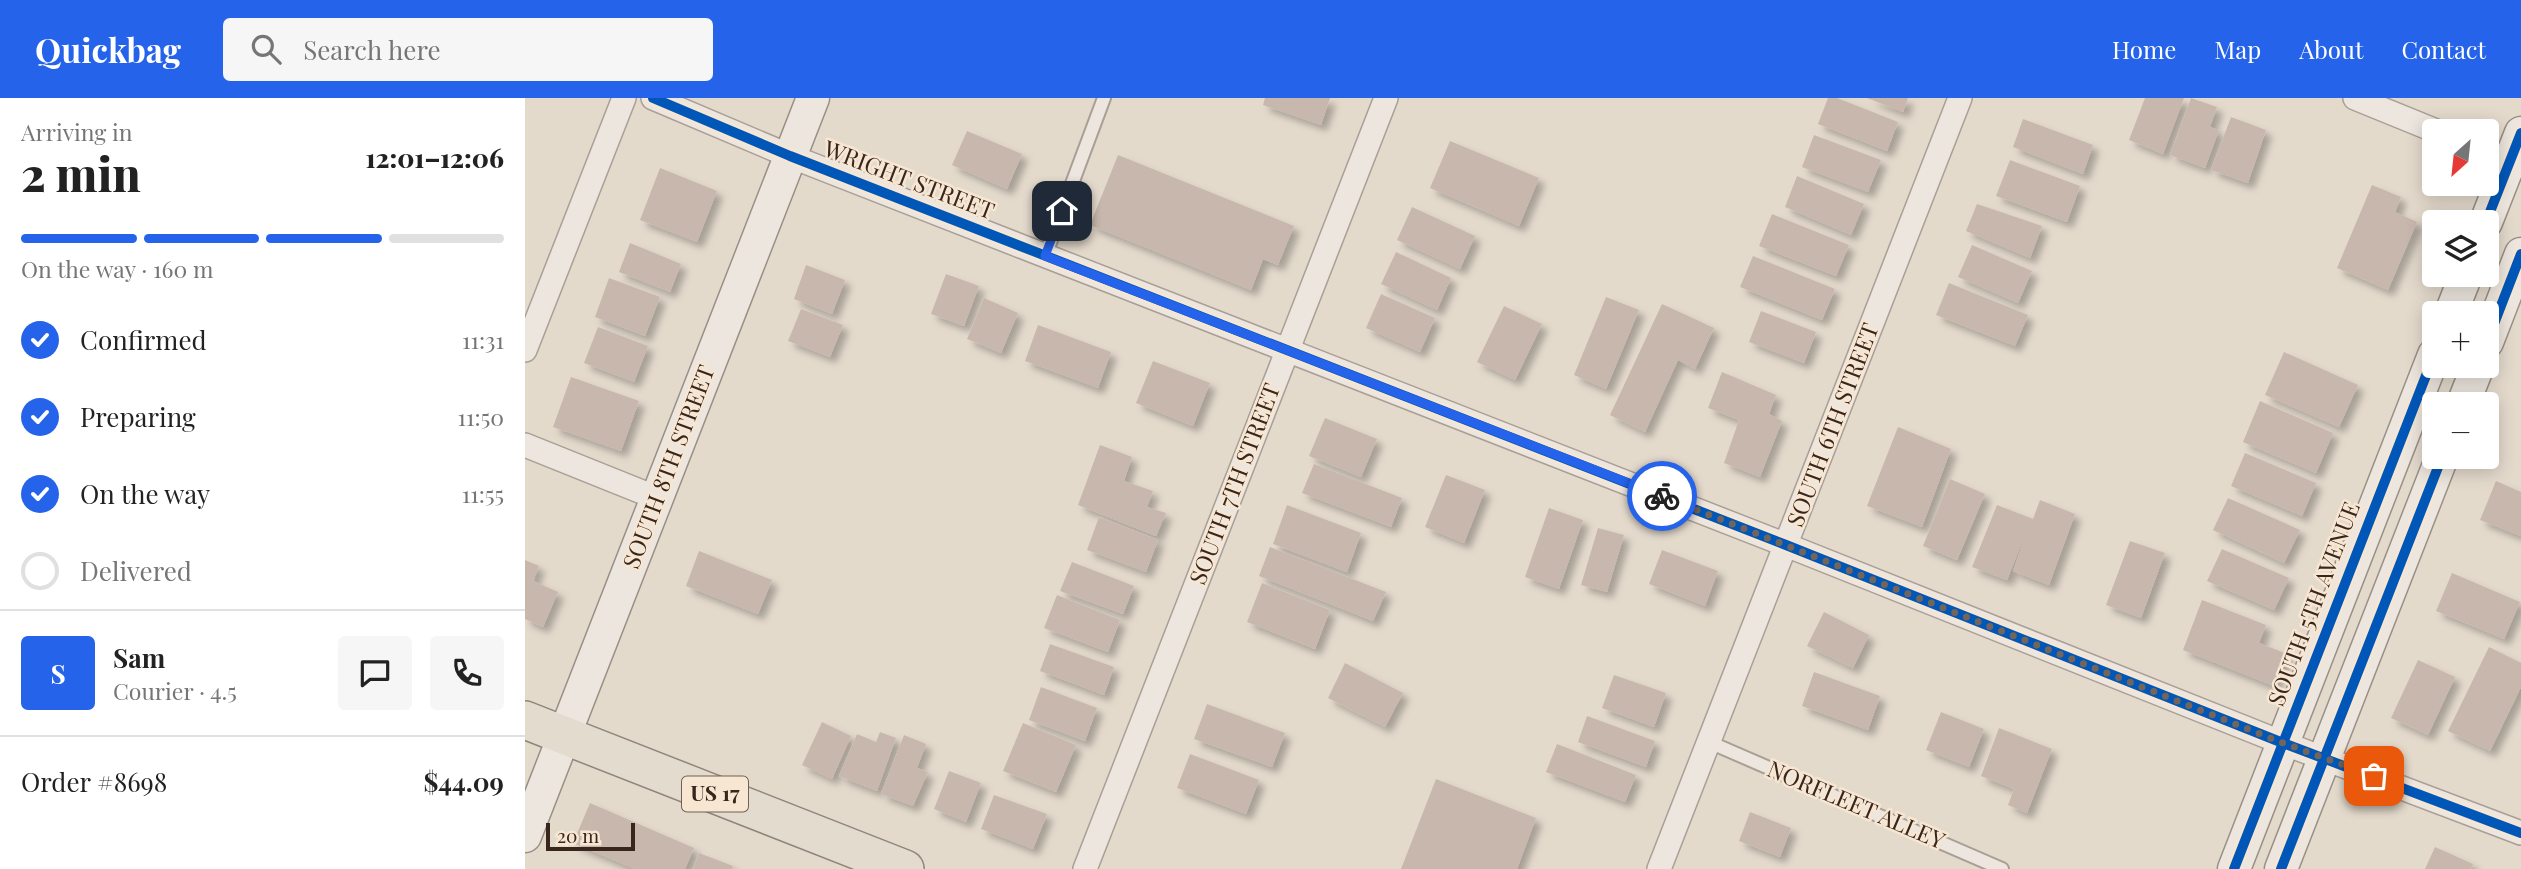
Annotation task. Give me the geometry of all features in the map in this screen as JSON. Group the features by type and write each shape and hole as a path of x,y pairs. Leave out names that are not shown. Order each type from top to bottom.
{"main road":[{"name":"US 17","path":"525,720 905,869"}],"street":[{"path":"525,350 624,98"},
{"name":"WRIGHT STREET","path":"653,98 790,156 1786,545 2283,743 2521,833"},
{"name":"SOUTH 8TH STREET","path":"525,836 813,98"},
{"name":"SOUTH 7TH STREET","path":"1085,869 1386,98"},
{"name":"SOUTH 6TH STREET","path":"1659,869 1960,98"},
{"path":"2354,98 2422,125"},
{"path":"2490,210 2510,153"},
{"path":"2499,311 2521,254"},
{"name":"SOUTH 5TH AVENUE","path":"2234,869 2425,378"},
{"path":"525,445 657,498"},
{"path":"2281,869 2437,469"}],"lane":[{"path":"1045,256 1104,98"},
{"name":"NORFLEET ALLEY","path":"1709,742 2002,869"}],"building":[{"path":"1265,98 1330,98 1321,125 1263,105"},
{"path":"1828,98 1837,98 1898,122 1887,151 1818,124"},
{"path":"1867,98 1908,98 1903,112"},
{"path":"2145,98 2184,98 2163,154 2129,140"},
{"path":"2191,98 2217,107 2210,127 2219,130 2205,168 2170,155"},
{"path":"2231,117 2266,130 2248,183 2211,170"},
{"path":"2023,119 2093,145 2083,174 2013,147"},
{"path":"967,131 1022,154 1007,189 952,165"},
{"path":"1814,135 1881,160 1868,192 1802,167"},
{"path":"1450,141 1539,178 1519,226 1430,188"},
{"path":"1118,155 1294,226 1278,265 1263,259 1251,290 1090,225"},
{"path":"2010,160 2080,186 2067,222 1996,196"},
{"path":"660,168 717,191 697,242 640,220"},
{"path":"1797,176 1864,204 1851,235 1785,207"},
{"path":"2372,185 2401,197 2395,212 2417,222 2388,290 2337,268"},
{"path":"1977,204 2042,226 2030,258 1966,231"},
{"path":"1412,207 1475,236 1460,269 1397,240"},
{"path":"1772,214 1849,245 1836,276 1759,246"},
{"path":"630,243 681,264 670,292 619,272"},
{"path":"1972,245 2032,271 2018,303 1958,277"},
{"path":"1396,252 1451,278 1437,310 1381,284"},
{"path":"1753,256 1835,289 1822,320 1740,287"},
{"path":"806,265 845,280 832,314 794,299"},
{"path":"946,274 979,286 964,326 931,314"},
{"path":"609,278 660,297 645,336 595,317"},
{"path":"1949,283 2028,315 2015,346 1936,315"},
{"path":"1381,294 1435,318 1420,352 1366,328"},
{"path":"1606,297 1639,310 1606,389 1574,375"},
{"path":"984,298 1018,313 1001,353 967,339"},
{"path":"1662,304 1714,328 1695,369 1678,360 1645,432 1610,415"},
{"path":"1504,306 1542,324 1515,380 1477,362"},
{"path":"801,309 843,325 830,357 788,341"},
{"path":"1761,311 1816,332 1804,363 1749,342"},
{"path":"1038,325 1111,352 1098,388 1025,361"},
{"path":"598,327 648,346 634,382 584,363"},
{"path":"2284,352 2358,385 2339,427 2265,395"},
{"path":"1153,361 1210,383 1193,426 1136,403"},
{"path":"1722,372 1776,395 1769,414 1782,421 1760,477 1724,463 1739,420 1708,408"},
{"path":"571,377 639,401 621,451 553,427"},
{"path":"2260,401 2333,433 2316,473 2243,442"},
{"path":"1325,418 1377,439 1361,477 1309,456"},
{"path":"1898,427 1951,449 1922,527 1867,506"},
{"path":"1100,445 1132,457 1124,481 1153,491 1147,507 1166,513 1156,536 1078,505"},
{"path":"2245,453 2316,483 2302,516 2231,486"},
{"path":"1314,464 1402,498 1391,527 1302,493"},
{"path":"1446,475 1485,490 1464,543 1425,527"},
{"path":"1950,479 1985,494 1957,560 1923,546"},
{"path":"2496,481 2521,492 2521,536 2480,520"},
{"path":"2228,498 2300,530 2284,563 2213,530"},
{"path":"2040,500 2075,514 2049,585 2013,571 2030,522 2007,580 1972,567 1997,505 2033,519"},
{"path":"1287,505 1361,533 1347,572 1273,544"},
{"path":"1549,508 1583,520 1559,589 1525,577"},
{"path":"1099,517 1158,540 1146,572 1087,550"},
{"path":"1598,528 1624,535 1607,592 1581,585"},
{"path":"2130,541 2165,553 2141,618 2106,605"},
{"path":"1270,547 1386,592 1373,621 1259,576"},
{"path":"2222,549 2289,578 2274,610 2207,581"},
{"path":"1662,550 1718,571 1705,606 1649,584"},
{"path":"699,551 772,580 758,614 686,586"},
{"path":"525,560 539,566 533,581 558,592 543,627 525,619"},
{"path":"1072,562 1134,586 1123,614 1060,591"},
{"path":"2452,573 2520,602 2504,639 2436,611"},
{"path":"1262,583 1330,610 1315,649 1247,622"},
{"path":"1057,595 1120,620 1108,652 1044,628"},
{"path":"2202,600 2266,625 2259,643 2287,654 2274,686 2183,650"},
{"path":"1824,612 1869,635 1853,668 1807,646"},
{"path":"1050,644 1114,667 1104,695 1040,671"},
{"path":"2489,647 2521,663 2521,687 2490,751 2448,731"},
{"path":"2418,660 2455,677 2428,735 2391,718"},
{"path":"1345,663 1403,693 1385,727 1328,698"},
{"path":"1814,672 1880,696 1868,730 1802,706"},
{"path":"1614,675 1666,693 1654,727 1602,708"},
{"path":"1041,687 1097,708 1085,741 1029,720"},
{"path":"1207,704 1285,733 1272,767 1194,739"},
{"path":"1941,712 1984,729 1969,767 1926,750"},
{"path":"1587,716 1655,741 1646,767 1578,742"},
{"path":"822,722 851,736 832,779 802,765"},
{"path":"1023,723 1076,745 1056,792 1003,771"},
{"path":"1999,728 2052,749 2027,813 2008,805 2014,789 1981,776"},
{"path":"880,732 896,738 877,791 839,776 857,734 876,742"},
{"path":"904,735 926,744 917,768 928,772 913,806 881,794"},
{"path":"1557,744 1636,775 1625,802 1546,772"},
{"path":"1190,754 1259,780 1246,814 1177,788"},
{"path":"949,771 981,783 966,822 934,809"},
{"path":"1436,779 1536,818 1517,869 1401,869"},
{"path":"994,795 1047,814 1033,849 981,829"},
{"path":"590,803 694,848 685,869 635,869 573,843"},
{"path":"1750,812 1791,828 1780,857 1739,841"},
{"path":"2435,847 2473,864 2471,869 2425,869"},
{"path":"699,853 733,866 732,869 693,869"}],"cycle path":[{"path":"653,98 790,156 1786,545 2283,743 2521,833"},
{"path":"2491,210 2521,133"},
{"path":"2499,311 2521,254"},
{"path":"2234,869 2425,378"},
{"path":"2281,869 2437,469"}],"way so far":[{"path":"1662,496 2283,743 2374,776"}],"route":[{"path":"1062,211 1045,256 1662,496"}]}
